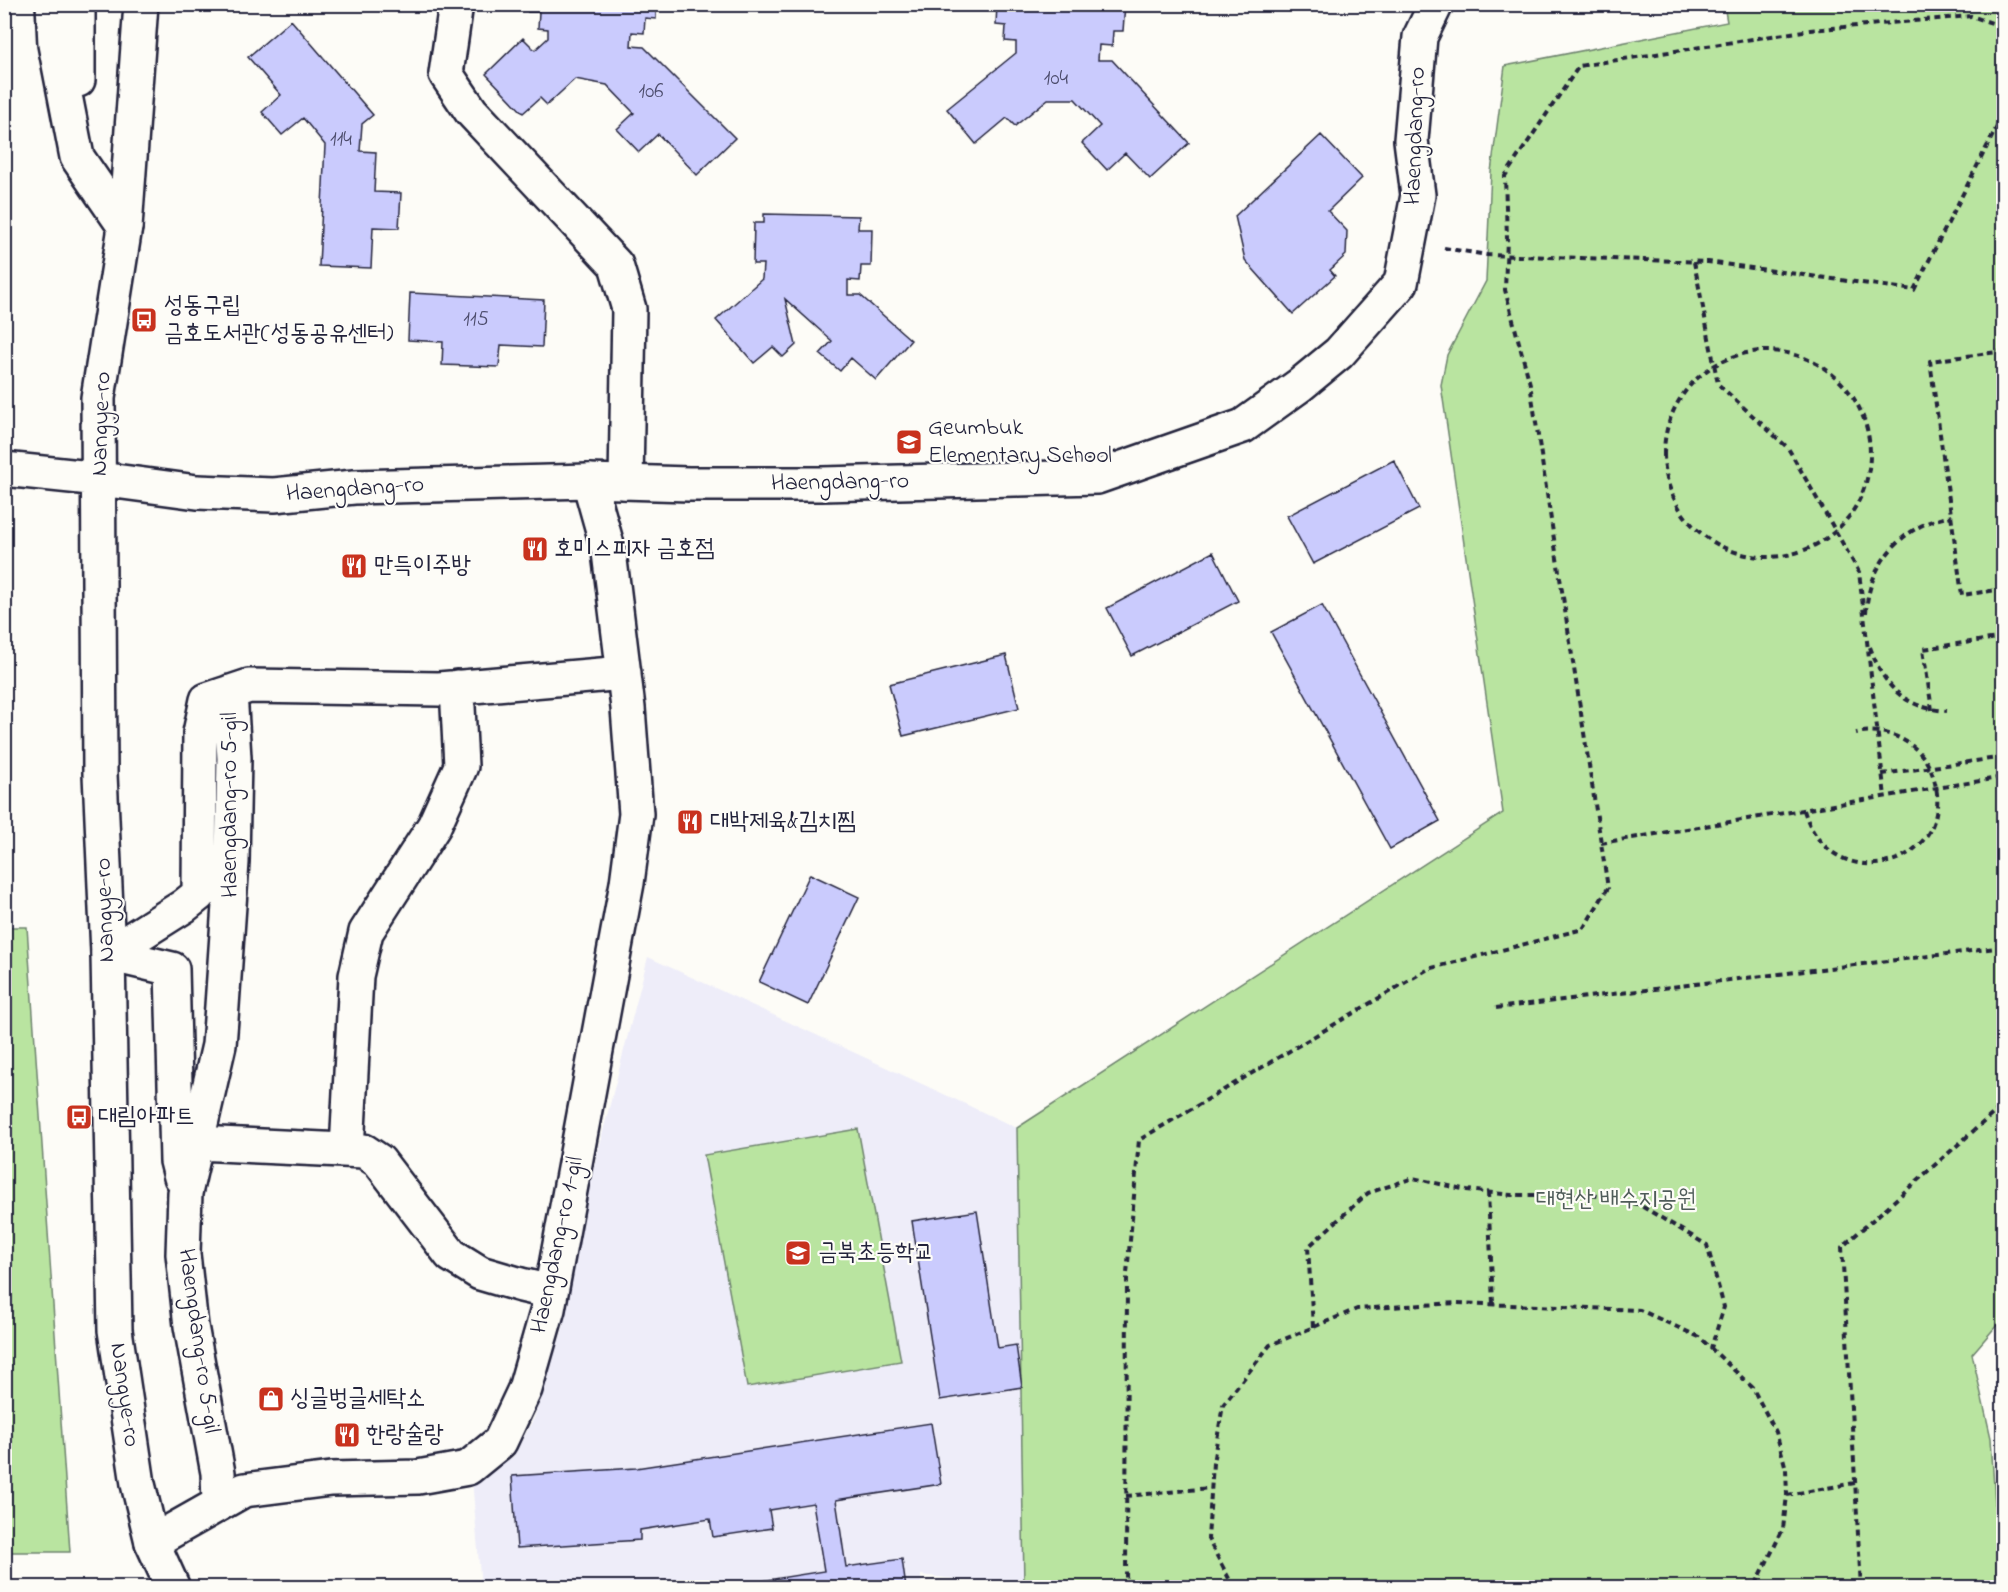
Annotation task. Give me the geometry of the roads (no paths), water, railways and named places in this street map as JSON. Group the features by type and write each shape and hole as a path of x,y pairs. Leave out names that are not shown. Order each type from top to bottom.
{"street":[{"path":"53,4 55,44 77,157 125,227"},
{"path":"77,157 78,4"},
{"name":"Nangye-ro","path":"141,4 125,227 98,398 100,774 108,954 115,1330 138,1484 152,1542 173,1587"},
{"path":"456,4 446,74 471,111 616,265 629,309 626,482"},
{"name":"Haengdang-ro","path":"4,470 100,479 197,492 274,495 354,487 589,481 822,484 1097,477 1243,426 1300,385 1339,353 1401,283 1418,195 1411,140 1420,37 1436,4"},
{"name":"Haengdang-ro 1-gil","path":"152,1542 244,1490 331,1479 418,1477 468,1468 500,1442 525,1389 551,1292 627,883 636,814 628,708 609,552 589,481"},
{"path":"347,1150 356,976 366,932 434,826 461,766 457,687 624,673"},
{"name":"Haengdang-ro 5-gil","path":"219,1503 218,1473 191,1326 184,1264 185,1193 219,1045 232,862 234,758 230,692 249,686 457,687"},
{"path":"108,954 199,894 200,733 207,700 230,692"},
{"path":"108,954 172,969 177,1161 185,1193"},
{"path":"198,1143 364,1151 379,1161 452,1255 480,1272 551,1292"}],"place":[{"name":"성동구립 금호도서관(성동공유센터)","path":"144,320"},
{"name":"Geumbuk Elementary School","path":"909,442"},
{"name":"호미스피자 금호점","path":"535,549"},
{"name":"만득이주방","path":"354,566"},
{"name":"대박제육&김치찜","path":"690,822"},
{"name":"대림아파트","path":"79,1117"},
{"name":"금북초등학교","path":"798,1253"},
{"name":"싱글벙글세탁소","path":"271,1399"},
{"name":"한랑술랑","path":"347,1435"}],"park label":[{"name":"대현산 배수지공원","path":"1616,1200"}]}
